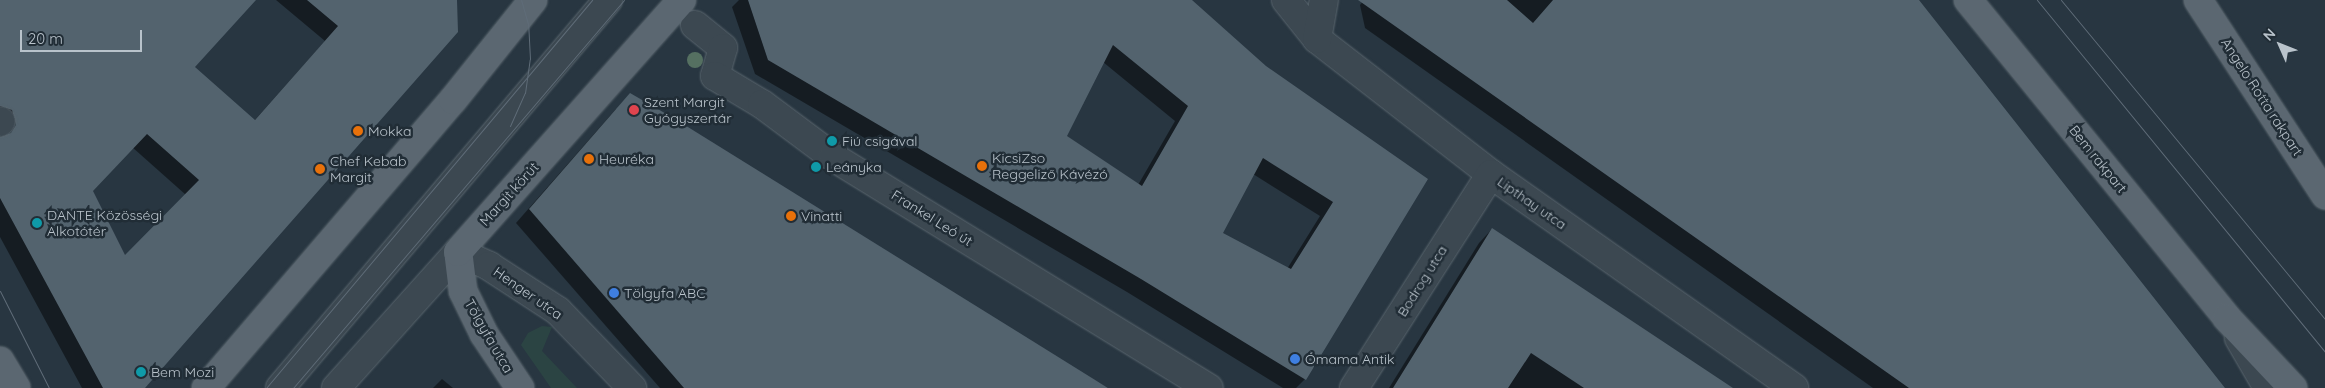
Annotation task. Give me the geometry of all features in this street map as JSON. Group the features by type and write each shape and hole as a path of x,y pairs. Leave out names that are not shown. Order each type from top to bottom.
{"main road":[{"path":"206,388 453,100 533,0"},
{"name":"Margit körút","path":"458,252 682,0"},
{"name":"Bem rakpart","path":"1968,0 2227,318 2293,388"},
{"name":"Angelo Rotta rakpart","path":"2198,0 2325,195"},
{"name":"Tölgyfa utca","path":"458,252 463,291 484,334 520,388"},
{"path":"0,361 16,388"}],"street":[{"path":"280,388 608,0"},
{"name":"Lipthay utca","path":"1286,0 1317,38 1490,174 1794,388"},
{"path":"1317,38 1324,0"},
{"name":"Frankel Leó út","path":"696,25 723,48 715,76 762,104 833,157 1209,388"},
{"name":"Bodrog utca","path":"1354,388 1490,174"},
{"name":"Margit körút","path":"336,388 458,252"},
{"name":"Henger utca","path":"458,252 489,266 558,311 632,388"},
{"name":"Bem rakpart","path":"2227,318 2268,388"}],"green space":[{"path":"542,326 552,327 542,351 577,388 551,388 521,345 528,333"}],"building":[{"path":"0,0 256,0 195,67 255,120 338,26 307,0 457,0 458,32 145,388 103,388 0,198 0,137 11,133 16,125 12,110 0,106","holes":["147,134 199,180 125,255 93,191"]},
{"path":"748,0 1192,0 1266,66 1428,179 1306,380 1141,279 768,60","holes":["1113,45 1188,106 1142,186 1067,136","1263,158 1333,202 1291,269 1223,233"]},
{"path":"1358,0 1507,0 1533,23 1553,0 1919,0 2225,388 1909,388"},
{"path":"630,93 675,119 1108,388 684,388 529,209"},
{"path":"1492,228 1733,388 1584,388 1531,353 1508,388 1393,388"}],"tram line":[{"path":"510,126 525,93 530,59 528,24 521,0"},
{"path":"266,388 592,0"},
{"path":"293,388 624,0"},
{"path":"2037,0 2325,352"},
{"path":"2061,0 2325,319"},
{"path":"0,291 49,388"}],"place":[{"name":"Szent Margit Gyógyszertár","path":"634,110"},
{"name":"Mokka","path":"358,131"},
{"name":"Fiú csigával","path":"832,141"},
{"name":"Heuréka","path":"589,159"},
{"name":"KicsiZso Reggeliző Kávézó","path":"982,166"},
{"name":"Leányka","path":"816,167"},
{"name":"Chef Kebab Margit","path":"320,169"},
{"name":"Vinatti","path":"791,216"},
{"name":"DANTE Közösségi Alkotótér","path":"37,223"},
{"name":"Tölgyfa ABC","path":"614,293"},
{"name":"Ómama Antik","path":"1295,359"},
{"name":"Bem Mozi","path":"141,372"}]}
